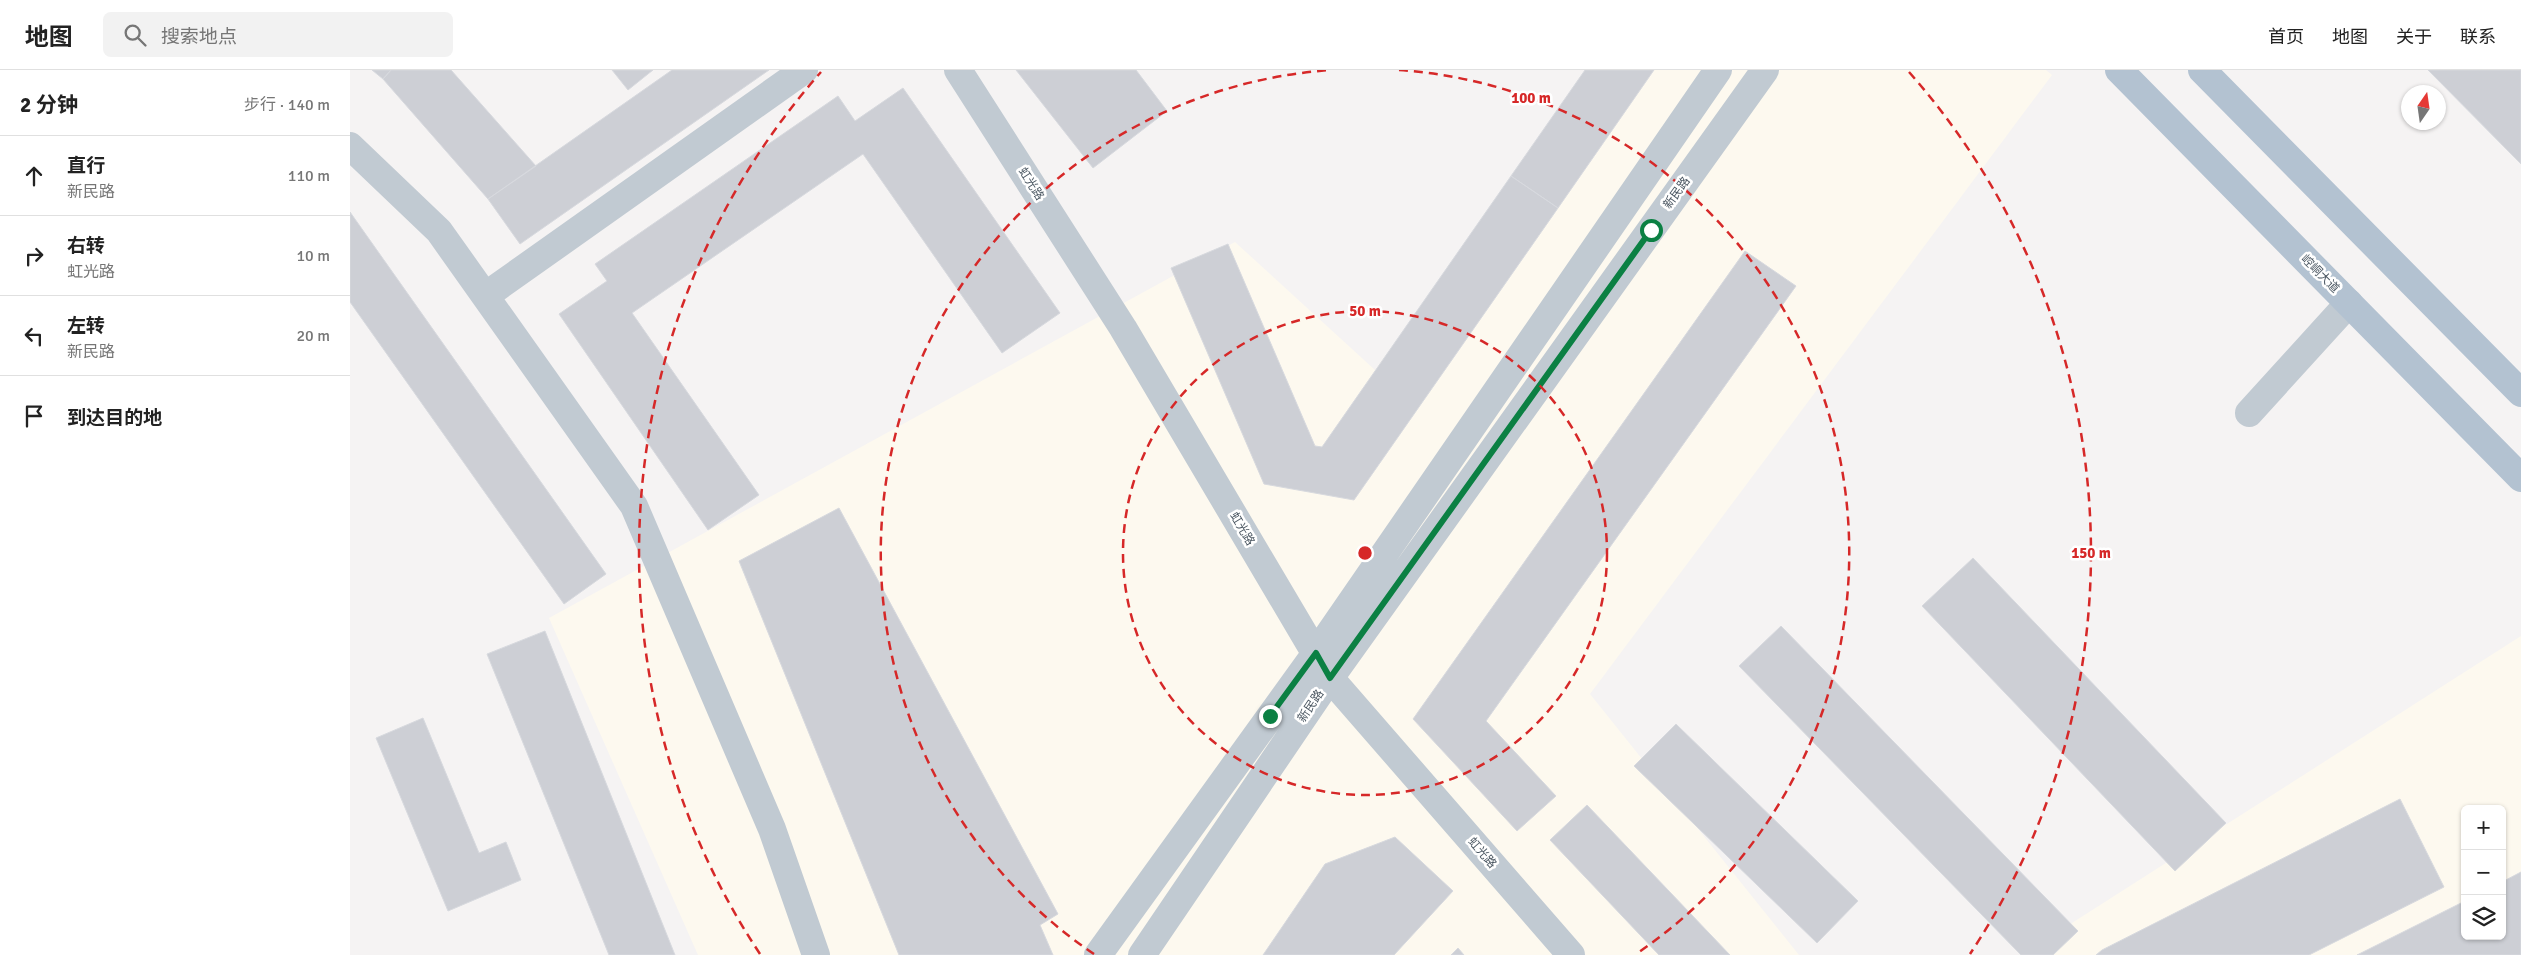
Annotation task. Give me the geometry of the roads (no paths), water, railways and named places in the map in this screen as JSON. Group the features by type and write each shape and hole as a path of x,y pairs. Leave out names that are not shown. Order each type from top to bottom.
{"main road":[{"name":"崆峒大道","path":"2119,70 2521,478"},
{"path":"2202,70 2521,393"}],"street":[{"path":"485,296 804,70"},
{"name":"虹光路","path":"958,70 1123,328 1330,678 1571,955"},
{"path":"1098,955 1316,653 1718,70"},
{"name":"新民路","path":"1142,955 1330,678 1765,70"},
{"path":"350,146 439,231 634,506 772,829 816,955"},
{"path":"2249,413 2349,304"}]}
